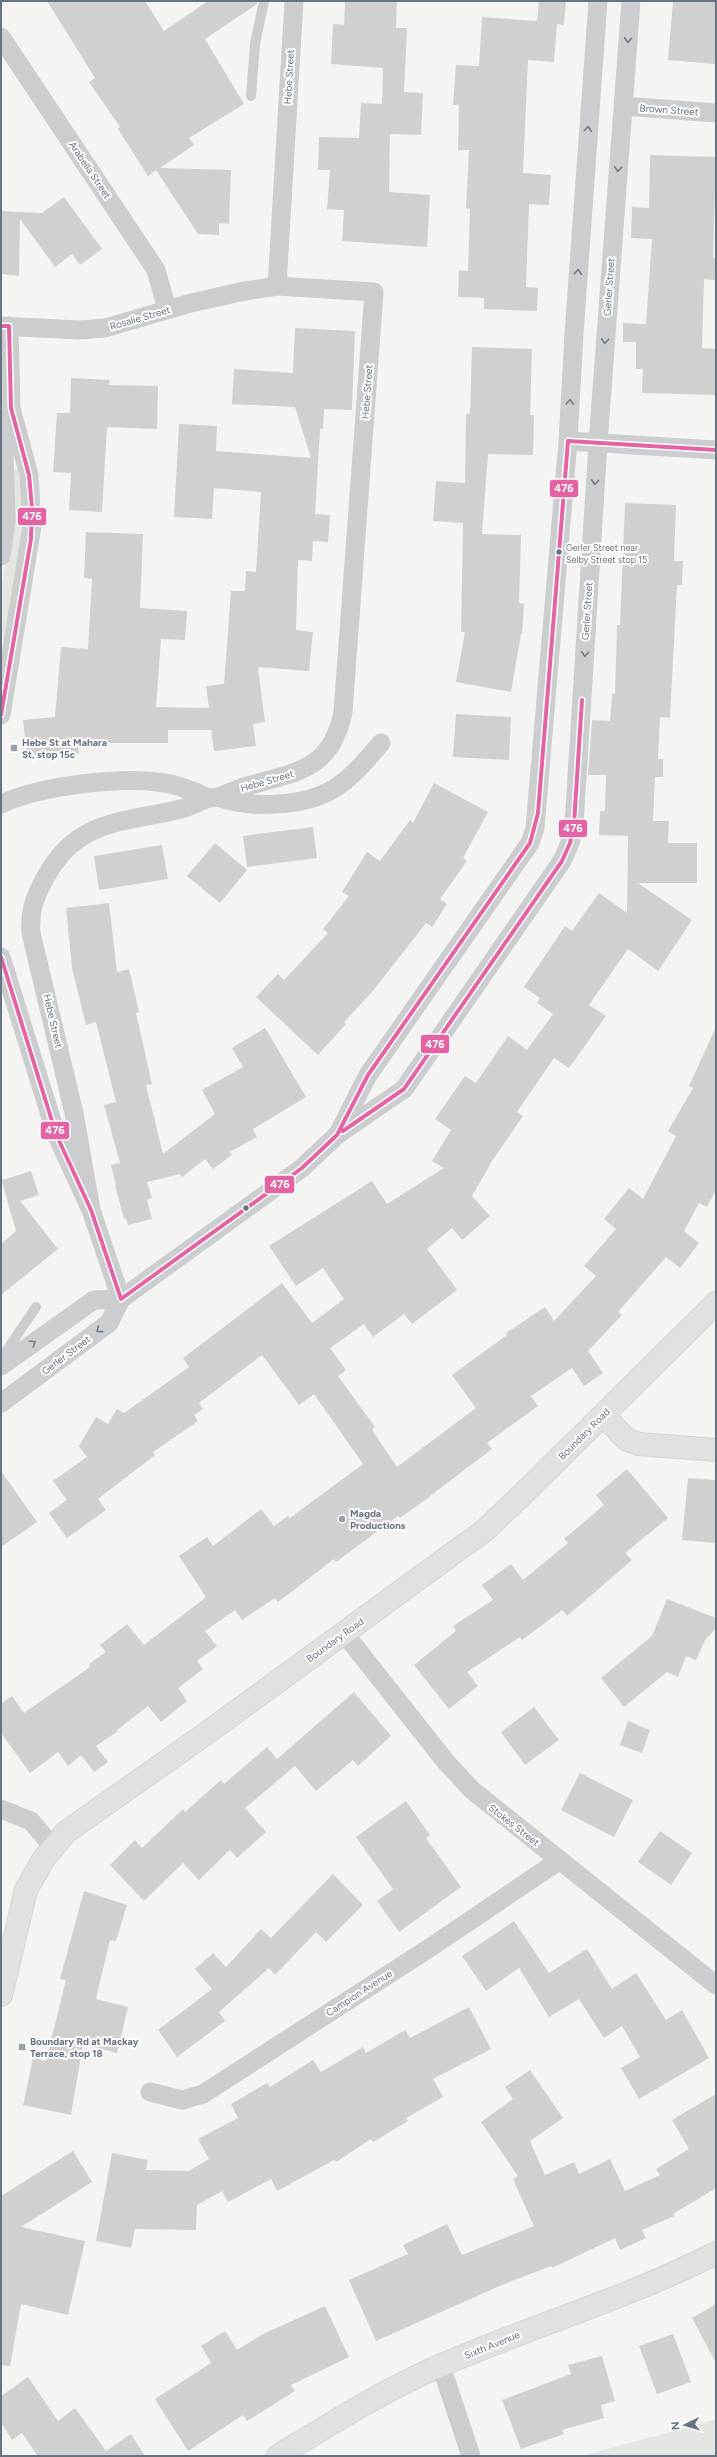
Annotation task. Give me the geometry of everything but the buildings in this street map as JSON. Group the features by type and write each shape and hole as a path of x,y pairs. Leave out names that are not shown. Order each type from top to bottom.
{"main road":[{"name":"Boundary Road","path":"1,1995 26,1890 52,1846 83,1819 344,1633 484,1530 716,1303"},
{"path":"603,1415 627,1440 639,1444 716,1450"},
{"name":"Sixth Avenue","path":"278,2456 384,2392 441,2366 652,2282 716,2253"}],"street":[{"name":"Hebe Street","path":"91,1210 74,1113 32,941 31,911 42,884 54,863 70,845 84,835 118,821 182,809 213,797 294,774 315,763 326,753 336,738 344,703 374,292 277,286 294,1"},
{"name":"Gerler Street","path":"337,1135 368,1075 530,843 535,828 568,441 576,303 598,1"},
{"name":"Gerler Street","path":"1,1403 109,1323 121,1299 302,1168 337,1135 404,1089 562,861 570,843 574,824 598,443 631,1"},
{"name":"Arabella Street","path":"1,37 156,270 167,309"},
{"name":"Brown Street","path":"623,106 716,113"},
{"name":"Rosalie Street","path":"5,326 92,329 105,328 167,309 240,292 277,286"},
{"path":"1,716 5,669 31,539 32,516 26,463 11,408 5,326"},
{"path":"1,556 6,521 4,451 11,408"},
{"path":"568,441 716,450"},
{"name":"Hebe Street","path":"1,804 17,798 50,790 126,781 159,782 179,786 238,803 255,805 313,798 342,783 381,743"},
{"name":"Hebe Street","path":"1,957 56,1134 91,1210 121,1299"},
{"path":"1,1366 94,1300 121,1299"},
{"name":"Stokes Street","path":"344,1633 462,1780 487,1803 716,1985"},
{"path":"1,1809 31,1821 52,1846"},
{"name":"Campion Avenue","path":"150,2092 182,2100 203,2094 431,1947 560,1860"},
{"path":"441,2366 471,2456"}],"lane":[{"path":"251,96 254,44 264,1"},
{"path":"1,1358 36,1306"}],"shaded area":[{"path":"13,468 19,470 24,515 6,634 1,643 1,591 10,529"},
{"path":"716,2419 716,2456 582,2456"}],"transit line":[{"name":"476","path":"1,326 9,326 11,408 29,475 32,508 31,539 1,715"},
{"name":"476","path":"121,1299 302,1168 337,1135 368,1075 530,843 538,813 568,441 716,450"},
{"name":"476","path":"343,1131 404,1089 562,861 570,843 574,824 582,700"},
{"name":"476","path":"1,957 56,1134 91,1210 121,1299"}],"place":[{"name":"Gerler Street near Selby Street stop 15","path":"559,552"},
{"name":"Hebe St at Mahara St, stop 15c","path":"14,748"},
{"name":"Magda Productions","path":"342,1519"},
{"name":"Boundary Rd at Mackay Terrace, stop 18","path":"22,2047"}]}
